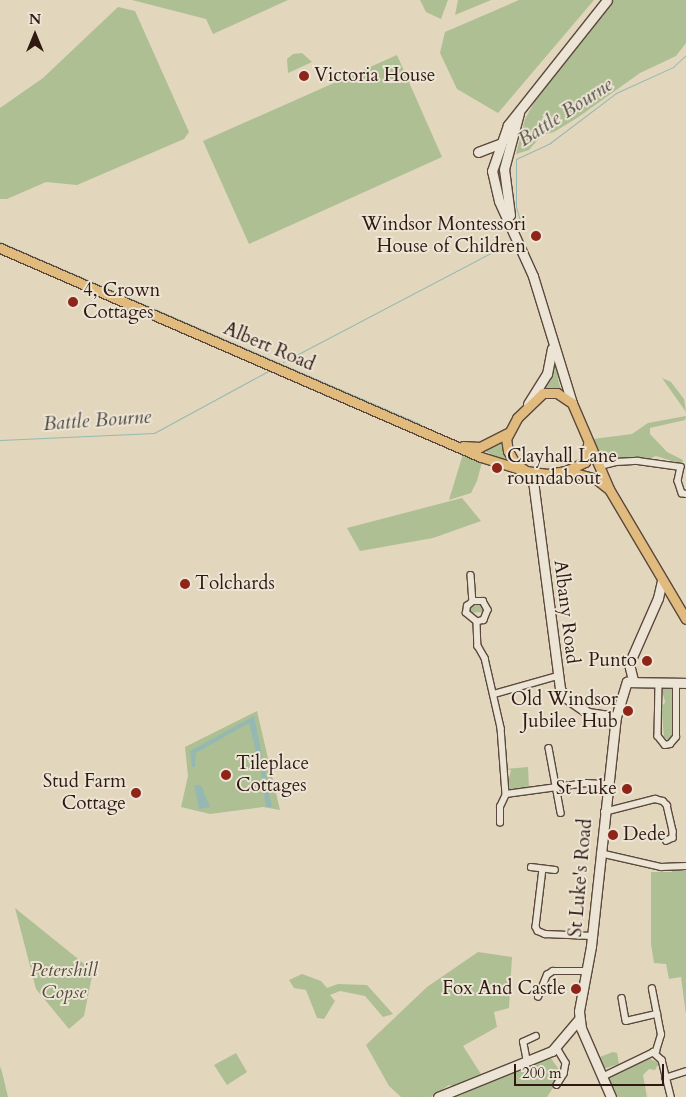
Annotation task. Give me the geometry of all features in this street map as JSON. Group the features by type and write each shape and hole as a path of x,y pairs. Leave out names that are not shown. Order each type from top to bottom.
{"main road":[{"path":"607,0 521,106 499,144 492,171 499,201 512,225 533,276 572,403 588,444 610,489 686,619"},
{"path":"512,225 504,169 521,106"},
{"path":"478,152 499,144"},
{"path":"492,171 504,169"},
{"name":"Albert Road","path":"0,248 455,445 529,472"},
{"path":"455,445 480,447 508,433 528,404 550,366 552,341"},
{"path":"528,404 550,391 572,403"},
{"path":"508,433 511,458 529,472 566,471 596,479 610,489"},
{"path":"566,471 585,462 588,444"},
{"name":"Albany Road","path":"529,472 560,689 575,705 588,713 616,717"},
{"name":"St Luke's Road","path":"579,1019 592,936 607,784 616,717 630,681 629,664 658,598 662,580"},
{"path":"630,681 681,683"},
{"path":"438,1097 476,1080 527,1063 557,1048 579,1019"},
{"path":"579,1019 611,1097"}],"street":[{"path":"600,466 616,462 638,462 681,467 678,481 682,493 686,494"},
{"path":"471,575 473,601"},
{"path":"476,622 484,620 488,610 483,601 473,601 467,606 466,614 476,622 478,646 485,658 501,728 506,794 500,807 500,822"},
{"path":"494,694 557,676"},
{"path":"659,682 658,736 665,745 670,744 676,737 681,683"},
{"path":"549,748 555,789 561,813"},
{"path":"506,794 607,784"},
{"path":"604,812 655,799 663,801 667,805 673,831 672,838 667,841"},
{"path":"600,853 661,867 686,866"},
{"path":"531,867 555,870"},
{"path":"543,869 538,931 592,936"},
{"path":"538,997 547,975 553,970 587,971"},
{"path":"602,1077 653,1052 660,1044 652,989"},
{"path":"622,998 626,1021 657,1014"},
{"path":"527,1063 523,1042 536,1036"},
{"path":"557,1048 566,1063 564,1074 557,1085"},
{"path":"653,1052 662,1060 671,1097"},
{"path":"665,1078 686,1072"}],"green space":[{"path":"132,0 288,0 213,34 206,19"},
{"path":"420,0 448,0 441,19 426,12"},
{"path":"458,0 491,0 455,15"},
{"path":"519,0 594,0 498,113 457,89 440,53 445,32"},
{"path":"611,0 686,0 686,43 676,56 640,73 577,118 554,132 542,135 529,150 516,154 525,119 541,90"},
{"path":"118,7 135,11 189,132 184,139 77,185 46,182 7,199 0,199 0,108 43,78"},
{"path":"302,53 312,62 288,73 287,59 293,54"},
{"path":"397,55 442,157 249,244 203,141"},
{"path":"556,364 564,392 557,376 561,390 543,388"},
{"path":"662,378 671,382 684,399 686,412"},
{"path":"686,416 685,420 650,428 650,434 667,452 683,460 682,464 656,456 644,461 602,461 593,439 632,434 648,423"},
{"path":"503,439 510,461 505,462 485,451 484,448"},
{"path":"463,454 482,462 477,481 471,493 449,500"},
{"path":"462,498 481,521 433,538 360,551 347,528"},
{"path":"476,603 484,605 483,612 468,613 468,605"},
{"path":"672,686 674,736 670,742 664,737 661,703 664,705 665,701 661,688"},
{"path":"257,711 280,810 263,807 210,814 181,807 188,776 185,747"},
{"path":"528,767 529,789 511,791 507,788 511,770 505,769"},
{"path":"672,868 686,871 686,1015 681,977 669,979 666,964 654,963 651,944 651,872 672,872"},
{"name":"Petershill Copse","path":"15,908 93,971 84,1016 69,1029 36,989"},
{"path":"478,952 512,957 509,1008 494,1012 497,1027 463,1046 481,1074 453,1086 449,1085 431,1097 401,1097 389,1086 366,1045 427,987"},
{"path":"302,974 321,981 327,988 338,984 367,985 393,1014 383,1017 365,996 340,991 330,995 335,1001 324,1019 317,1018 306,990 294,988 289,980"},
{"path":"613,1052 617,1053 619,1064 603,1069 597,1058"},
{"path":"236,1053 247,1072 227,1085 214,1065"},
{"path":"546,1057 550,1057 562,1074 547,1097 449,1097 461,1095"},
{"path":"648,1058 659,1063 655,1070 649,1069 643,1075 647,1097 615,1097 608,1079"},
{"path":"0,1066 2,1072 8,1097 0,1097"}],"water":[{"path":"254,716 267,781 263,782 249,723 196,753 195,767 192,767 190,751"},
{"path":"194,785 201,785 210,807 199,809"},
{"path":"263,788 268,788 272,807 266,807"}],"waterway":[{"name":"Battle Bourne","path":"521,224 516,207 516,159 550,143 616,93 673,67 686,55"},
{"path":"0,242 420,424"},
{"name":"Battle Bourne","path":"283,362 510,243"},
{"name":"Battle Bourne","path":"0,440 154,433 270,370"}],"place":[{"name":"Victoria House","path":"304,76"},
{"name":"Windsor Montessori House of Children","path":"536,236"},
{"name":"4, Crown Cottages","path":"73,302"},
{"name":"Clayhall Lane roundabout","path":"497,468"},
{"name":"Tolchards","path":"185,584"},
{"name":"Punto","path":"647,661"},
{"name":"Old Windsor Jubilee Hub","path":"628,711"},
{"name":"Tileplace Cottages","path":"226,775"},
{"name":"St Luke","path":"627,789"},
{"name":"Stud Farm Cottage","path":"136,793"},
{"name":"Dede","path":"613,835"},
{"name":"Fox And Castle","path":"576,989"}]}
